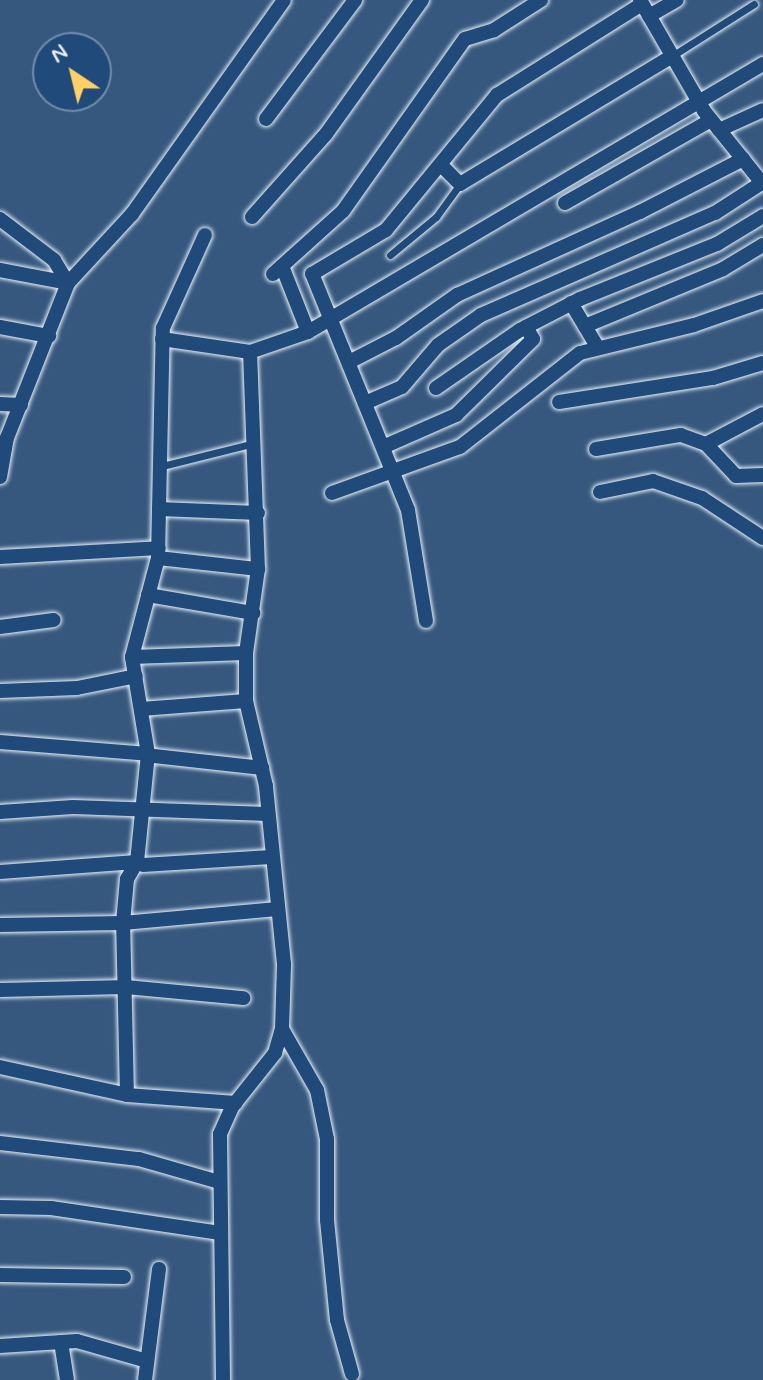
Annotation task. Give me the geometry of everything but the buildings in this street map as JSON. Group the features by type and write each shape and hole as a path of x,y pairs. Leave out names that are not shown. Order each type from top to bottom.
{"street":[{"path":"0,477 6,430 21,405 68,283 132,214 284,0"},
{"path":"266,119 355,0"},
{"path":"252,217 326,134 422,0"},
{"path":"308,332 278,270 343,211 465,39 494,30 541,0"},
{"path":"426,621 408,510 349,362 327,320 312,274 378,237 497,95 644,6 677,0"},
{"path":"365,403 402,387 438,345 481,315 715,213 763,183 699,103 644,6"},
{"path":"441,165 460,184 672,56"},
{"path":"162,339 250,352 308,332 763,64"},
{"path":"565,203 715,125 763,110"},
{"path":"349,362 396,338 457,295 746,163 763,160"},
{"path":"436,388 469,361 571,303 717,244 763,216"},
{"path":"0,219 54,260 68,283"},
{"path":"127,1095 123,923 127,879 140,864 142,810 151,755 132,657 158,553 156,468 163,328 205,235"},
{"path":"585,326 723,269 763,245"},
{"path":"0,270 68,283"},
{"path":"332,493 460,447 521,404 536,383 557,368 598,348 694,325 763,301"},
{"path":"571,303 598,348"},
{"path":"0,327 49,336"},
{"path":"383,447 456,415 533,339 526,327"},
{"path":"223,1380 220,1134 236,1103 275,1053 282,1029 284,964 262,768 246,701 246,653 258,569 250,352"},
{"path":"559,402 713,378 763,363"},
{"path":"0,404 21,405"},
{"path":"706,444 763,414"},
{"path":"596,449 681,435 706,444 736,476 763,475"},
{"path":"600,492 653,481 702,498 763,538"},
{"path":"159,509 258,513"},
{"path":"0,557 158,553 258,569"},
{"path":"148,595 253,613"},
{"path":"0,627 54,620"},
{"path":"132,657 246,653"},
{"path":"0,691 77,688 136,676"},
{"path":"141,709 246,701"},
{"path":"0,742 262,768"},
{"path":"0,812 142,810 267,814"},
{"path":"0,872 271,857"},
{"path":"0,925 123,923 277,909"},
{"path":"0,990 126,987 243,998"},
{"path":"282,1029 319,1102 327,1139 327,1220 337,1320 352,1374"},
{"path":"0,1067 127,1095 236,1103"},
{"path":"0,1143 139,1159 219,1182"},
{"path":"0,1207 51,1208 220,1233"},
{"path":"145,1380 159,1269"},
{"path":"0,1275 124,1277"},
{"path":"0,1346 77,1341 147,1361"},
{"path":"61,1342 67,1380"}],"lane":[{"path":"672,56 754,4"},
{"path":"390,255 436,217 460,184"},
{"path":"156,468 254,443"}]}
